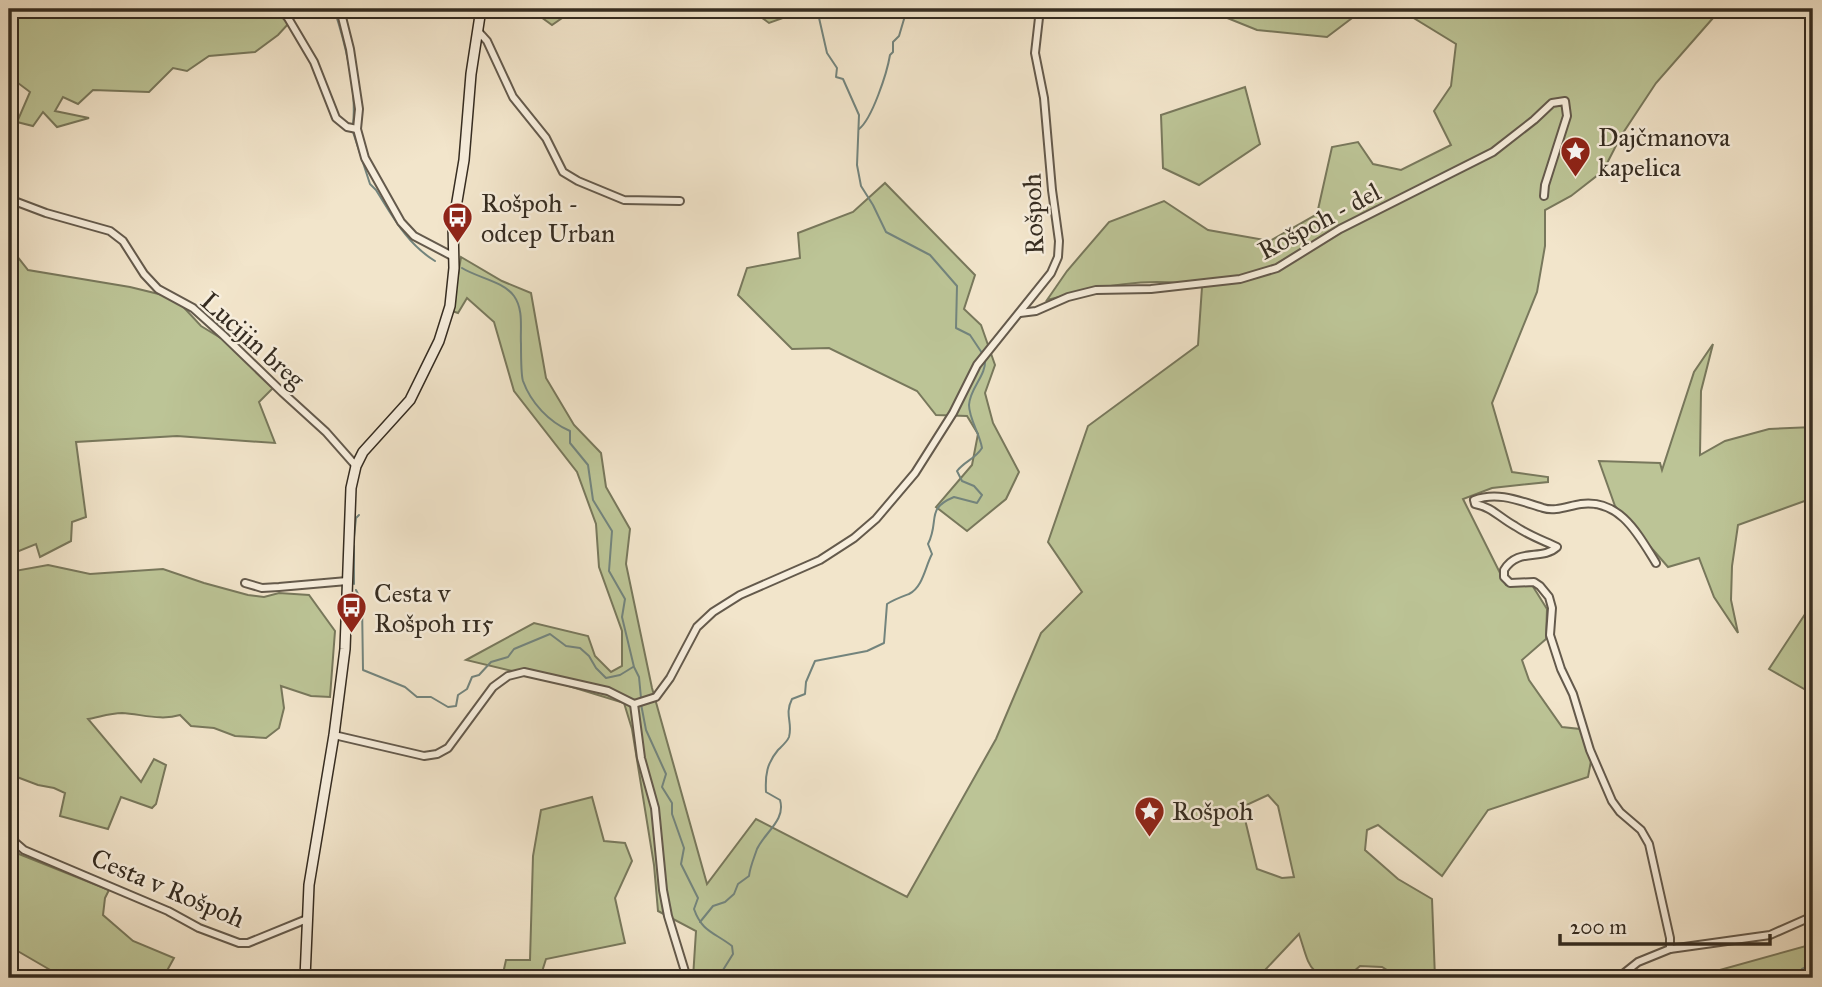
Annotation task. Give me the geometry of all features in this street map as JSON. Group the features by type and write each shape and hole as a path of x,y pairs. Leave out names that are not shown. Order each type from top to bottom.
{"street":[{"path":"280,9 314,62 336,118 346,127 358,129"},
{"path":"340,9 350,49 359,109 358,129 365,158 401,222 414,236 454,257"},
{"path":"305,978 307,919 314,850 334,736 345,649 351,488 356,466 363,452 410,400 431,359 450,306 454,257 453,222 464,160 471,74 481,9"},
{"name":"Rošpoh","path":"639,703 656,697 665,686 696,627 713,612 740,595 820,561 876,519 915,473 953,413 977,365 1051,273 1059,249 1044,98 1035,54 1040,9"},
{"path":"478,31 487,41 513,97 545,138 564,172 586,185 624,200 680,201"},
{"name":"Rošpoh - del","path":"1020,313 1036,311 1068,297 1096,290 1152,289 1240,279 1277,268 1340,229 1493,152 1552,103 1565,102 1567,116 1544,196"},
{"name":"Lucijin breg","path":"9,199 46,213 110,231 123,241 144,274 158,289 193,308 326,432 356,466"},
{"path":"1656,563 1629,523 1620,513 1607,506 1590,503 1550,509 1496,496 1475,499 1474,502 1490,508 1510,524 1557,547 1551,552 1513,559 1504,570 1504,578 1510,583 1534,582 1549,597 1552,608 1550,635 1561,669 1573,694 1590,750 1612,801 1620,813 1641,830 1649,844 1668,927 1670,949"},
{"path":"245,583 262,588 346,581"},
{"path":"334,736 425,756 438,754 454,740 493,687 508,676 524,672 608,691 639,703 641,758 655,808 663,890 687,978"},
{"name":"Cesta v Rošpoh","path":"9,837 24,850 168,911 199,928 239,943 248,943 307,919"},
{"path":"1618,978 1638,962 1670,949 1770,934 1813,916"}],"green space":[{"path":"9,9 302,9 278,35 255,52 209,56 187,71 173,68 149,92 93,90 78,104 63,97 55,111 89,118 57,127 43,112 33,126 17,122 30,92 10,77 14,66 9,59"},
{"path":"530,9 575,9 552,25"},
{"path":"750,9 808,9 769,23"},
{"path":"1047,9 1168,9 1081,16 1046,15"},
{"path":"1205,9 1364,9 1327,37 1257,30"},
{"path":"1399,9 1713,9 1713,18 1656,83 1621,136 1603,171 1571,196 1545,210 1545,246 1537,292 1492,403 1512,472 1548,477 1548,482 1492,488 1463,499 1506,585 1532,585 1547,609 1546,639 1522,660 1529,680 1562,727 1580,729 1591,761 1588,777 1488,810 1442,876 1378,825 1367,830 1365,850 1398,879 1432,899 1435,978 1400,978 1382,967 1360,966 1346,978 1324,976 1317,973 1308,962 1299,934 1265,970 1278,978 693,978 696,931 658,911 654,865 632,729 624,703 546,679 466,660 534,623 588,636 595,656 611,672 622,666 622,631 599,567 596,524 577,472 514,391 494,322 467,298 458,313 452,311 461,257 502,281 531,293 546,378 574,425 601,453 606,487 630,529 626,564 652,688 707,884 756,819 907,897 996,739 1041,633 1082,592 1048,542 1088,426 1198,345 1202,287 1143,282 1104,287 1047,300 1067,271 1109,222 1164,201 1208,230 1270,241 1317,214 1332,147 1358,142 1373,164 1401,170 1451,145 1434,111 1451,86 1456,44","holes":["1268,795 1278,806 1294,877 1282,878 1257,869 1242,807"]},
{"path":"1245,87 1260,144 1199,185 1163,168 1161,115"},
{"path":"885,183 975,275 964,309 981,325 995,365 985,393 993,423 1019,472 1006,499 967,531 936,507 972,465 978,434 967,416 936,415 917,391 829,348 792,349 738,295 747,268 800,258 798,233 853,212"},
{"path":"9,246 28,270 130,287 175,298 201,326 224,340 273,388 259,402 275,443 177,436 76,442 86,517 72,522 71,541 40,557 36,544 9,555"},
{"path":"1713,344 1701,391 1700,455 1725,441 1769,429 1813,427 1813,498 1738,525 1732,566 1731,600 1738,633 1714,597 1699,558 1668,567 1615,506 1599,461 1660,463 1662,470 1694,372"},
{"path":"48,565 90,574 163,569 248,595 309,595 335,631 330,697 311,696 281,686 284,708 279,728 266,738 235,736 214,728 191,726 180,715 158,717 118,713 88,719 141,782 154,759 166,765 156,804 152,808 121,797 108,829 60,816 65,793 9,774 9,572"},
{"path":"1813,602 1813,694 1769,669"},
{"path":"592,797 604,841 625,843 632,861 615,898 625,943 546,959 540,978 502,978 506,960 530,960 533,856 541,810"},
{"path":"9,850 109,890 103,915 133,941 174,958 163,978 61,978 9,946"},
{"path":"1813,944 1813,978 1691,978"}],"waterway":[{"path":"334,9 352,81 353,124"},
{"path":"817,9 827,53 837,68 836,77 843,79 859,115 857,165 861,186 886,232 930,255 957,286 956,328 970,335 982,353"},
{"path":"859,129 869,116 878,95 893,52 893,42 899,36 907,9"},
{"path":"353,132 370,184 416,247 435,261"},
{"path":"462,268 497,283 514,296 520,313 522,374 526,389 548,417 570,431 570,443 588,465 593,500 612,531 609,571 625,599 622,617 639,677 641,698"},
{"path":"700,922 713,906 725,902 734,894 738,884 749,876 757,849 780,814 780,800 766,792 768,769 774,755 789,737 792,699 805,694 806,682 815,661 867,651 884,643 887,604 918,587 932,554 928,544 939,506 954,497 977,503 982,495 974,486 962,481 957,471 982,448 969,405 985,358"},
{"path":"354,537 356,518 359,515"},
{"path":"354,546 354,584"},
{"path":"356,590 362,602 363,670 405,687 417,697 431,697 448,707 456,706 458,695 467,689 472,677 479,675 491,662 508,657 514,649 550,634 566,646 580,648 606,678 620,675 633,667"},
{"path":"641,704 646,730 666,774 662,787 672,803 672,814 684,848 681,864 698,898 694,909 697,917 709,931 732,946 733,954 718,978"},
{"path":"1797,978 1802,969 1813,964"}],"place":[{"name":"Dajčmanova kapelica","path":"1575,179"},
{"name":"Rošpoh - odcep Urban","path":"458,245"},
{"name":"Cesta v Rošpoh 115","path":"351,635"},
{"name":"Rošpoh","path":"1149,838"}]}
